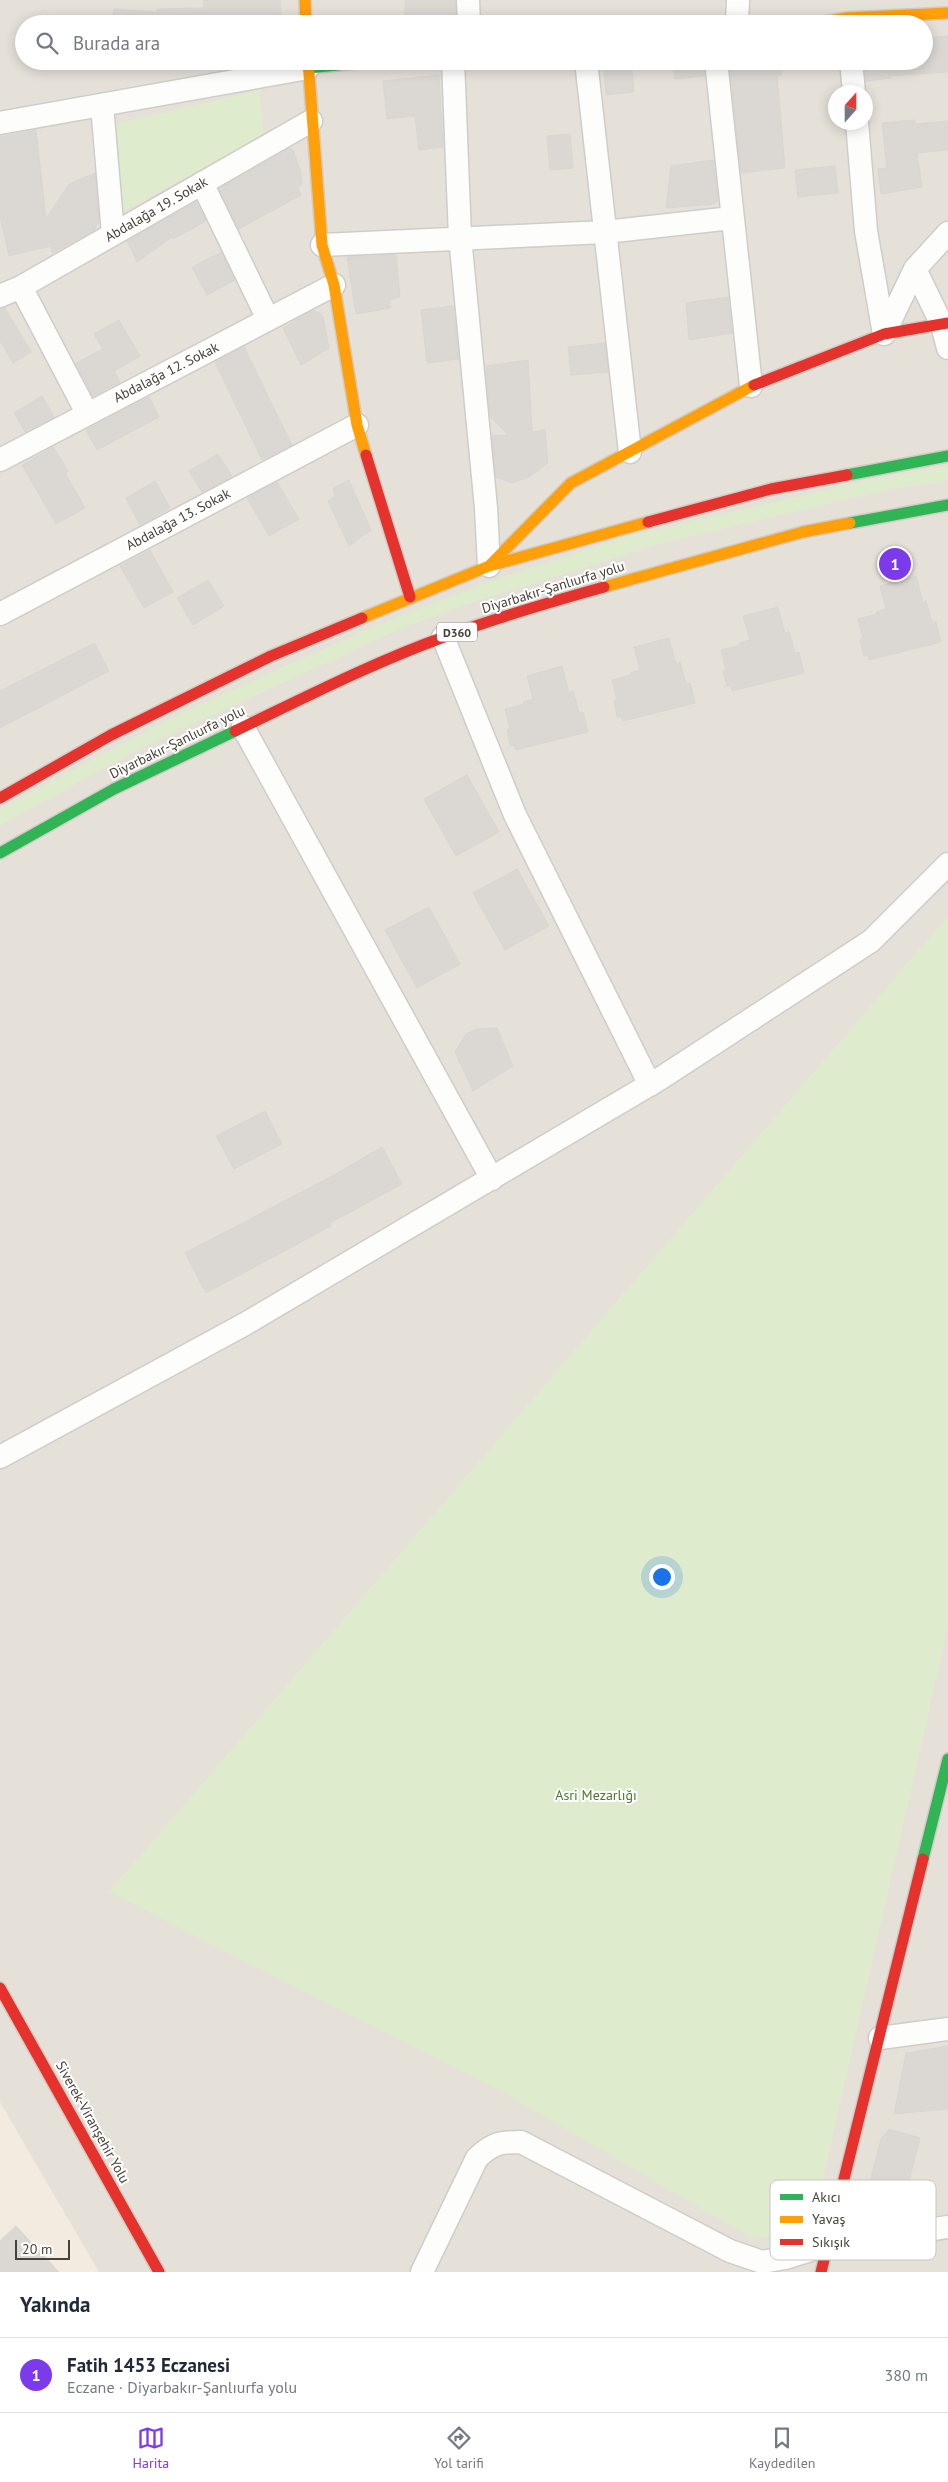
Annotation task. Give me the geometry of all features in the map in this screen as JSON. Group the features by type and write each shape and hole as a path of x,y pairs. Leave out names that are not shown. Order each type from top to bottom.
{"main road":[{"path":"305,0 306,15"},
{"path":"923,15 948,13"},
{"path":"308,70 322,245 334,285 357,425 410,597"},
{"path":"489,566 571,483 751,386 884,334 945,324"},
{"path":"0,798 111,735 271,656 489,566 771,489 948,456"},
{"name":"Diyarbakır-Şanlıurfa yolu","path":"0,853 114,790 243,727 376,664 443,637 529,608 803,532 948,506"},
{"path":"846,2180 948,1759"},
{"name":"Siverek-Viranşehir Yolu","path":"0,1988 160,2272"}],"street":[{"path":"468,0 469,15"},
{"path":"737,15 738,0"},
{"path":"0,123 278,70"},
{"path":"452,70 460,237 485,489 489,566"},
{"path":"587,70 630,452"},
{"path":"717,70 751,386"},
{"path":"852,70 853,85"},
{"path":"102,105 113,234"},
{"name":"Abdalağa 19. Sokak","path":"0,296 21,287 311,121"},
{"path":"857,130 866,231 884,334"},
{"path":"202,183 268,319"},
{"path":"322,245 460,237 605,232 732,218"},
{"path":"884,334 915,269 948,233"},
{"path":"915,269 945,324 948,348"},
{"name":"Abdalağa 12. Sokak","path":"0,460 334,285"},
{"path":"21,287 87,413"},
{"name":"Abdalağa 13. Sokak","path":"0,614 357,425"},
{"path":"443,637 515,815 650,1085"},
{"path":"243,727 492,1179"},
{"path":"0,1457 245,1324 650,1085 871,941 948,864"},
{"path":"880,2038 948,2029"},
{"path":"422,2272 477,2158 490,2146 504,2142 521,2142 730,2251 762,2262 774,2260"}],"shaded area":[{"path":"0,0 948,0 948,2272 0,2272"},
{"path":"0,2102 99,2272 0,2272"}],"green space":[{"path":"259,90 264,135 122,212 116,124"},
{"path":"948,466 948,481 887,490 667,542 474,602 407,626 139,749 0,826 0,809 168,719 374,626 499,578 629,536 881,477"},
{"name":"Asri Mezarlığı","path":"948,916 948,1627 823,2180 770,2180 770,2236 753,2239 506,2094 109,1892"}],"building":[{"path":"203,0 280,0 281,15 113,15 114,9 157,12 157,9 204,8"},
{"path":"405,0 455,0 456,15 405,15"},
{"path":"948,36 948,72 891,76 891,78 866,81 865,70 933,70 933,37"},
{"path":"604,70 632,70 634,92 606,95"},
{"path":"674,70 704,70 704,76 675,79"},
{"path":"730,70 781,70 781,75 777,76 785,168 741,173"},
{"path":"439,75 443,147 419,150 415,116 387,119 383,81"},
{"path":"915,120 915,124 948,121 948,150 917,153 922,187 881,194 878,169 887,168 882,123"},
{"path":"36,130 46,219 69,184 95,173 99,221 94,230 52,253 51,246 9,256 0,217 0,137"},
{"path":"570,134 573,168 550,170 547,136"},
{"path":"290,148 293,150 301,173 302,184 298,188 301,195 239,229 219,189"},
{"path":"713,160 718,200 714,204 666,208 671,166"},
{"path":"835,166 838,193 798,197 795,170"},
{"path":"196,202 206,221 173,239 172,237 137,262 127,241"},
{"path":"221,252 235,280 207,295 192,267"},
{"path":"396,255 400,297 390,300 390,308 356,314 347,257"},
{"path":"728,297 732,333 689,340 686,303"},
{"path":"453,306 459,359 427,363 421,310"},
{"path":"5,308 31,352 13,363 0,341 0,309"},
{"path":"312,311 320,313 323,317 329,348 301,365 283,328"},
{"path":"119,320 140,356 114,371 120,382 93,396 76,363 103,349 94,334"},
{"path":"605,343 608,372 571,375 568,347"},
{"path":"244,347 292,445 262,460 215,362"},
{"path":"528,360 532,432 545,430 548,463 529,477 512,483 496,477 492,436 508,435 490,416 486,366"},
{"path":"42,396 54,417 25,432 14,413"},
{"path":"149,397 159,417 97,450 86,430"},
{"path":"53,447 68,471 65,473 85,508 56,524 22,465"},
{"path":"218,454 232,476 202,492 189,471"},
{"path":"349,480 371,530 349,546 328,501 335,495 333,488"},
{"path":"155,481 170,508 140,525 126,498"},
{"path":"277,482 299,519 269,536 247,498"},
{"path":"150,550 173,592 144,608 120,566"},
{"path":"916,576 923,603 926,601 932,622 936,622 941,642 869,660 868,655 864,656 860,640 863,639 858,619 877,614 876,612 886,609 880,586"},
{"path":"208,580 224,606 193,625 177,598"},
{"path":"778,607 785,634 789,631 795,653 799,652 804,673 732,691 731,685 727,686 723,671 726,670 721,650 741,645 739,643 750,640 743,616"},
{"path":"669,638 676,664 680,662 686,684 690,683 695,703 623,721 621,716 617,717 614,701 617,700 612,680 631,675 630,673 640,670 634,647"},
{"path":"94,643 109,671 0,728 0,691"},
{"path":"562,666 569,693 573,691 579,712 583,712 588,732 516,750 514,745 510,746 507,730 510,729 505,709 524,704 523,702 533,699 527,676"},
{"path":"467,775 499,832 456,856 424,799"},
{"path":"517,869 549,926 505,950 473,893"},
{"path":"429,907 460,964 417,988 385,930"},
{"path":"497,1028 513,1066 473,1091 455,1052 466,1034 476,1029"},
{"path":"265,1111 282,1144 234,1169 216,1136"},
{"path":"382,1147 402,1184 330,1223 331,1226 206,1293 185,1253 332,1176"},
{"path":"948,2046 948,2109 894,2114 906,2053"},
{"path":"889,2129 920,2138 909,2180 871,2180 881,2139"},
{"path":"16,2226 59,2272 0,2272 0,2241"}],"traffic: fast":[{"path":"847,475 948,456"},
{"path":"850,523 948,505"},
{"path":"0,853 114,789 235,731"},
{"path":"923,1859 948,1759"}],"traffic: slow":[{"path":"305,0 306,15"},
{"path":"908,15 948,13"},
{"path":"309,70 322,245 334,285 357,425 366,455"},
{"path":"489,566 571,483 754,385"},
{"path":"362,618 489,566 648,522"},
{"path":"604,587 803,532 850,523"}],"traffic: jam":[{"path":"754,385 884,334 948,323"},
{"path":"366,455 410,597"},
{"path":"648,522 771,489 847,475"},
{"path":"235,731 338,681 417,647 543,604 604,587"},
{"path":"0,798 111,735 271,656 362,618"},
{"path":"844,2180 923,1859"},
{"path":"0,1988 159,2272"},
{"path":"821,2272 824,2260"}],"place":[{"name":"Fatih 1453 Eczanesi","path":"895,564"}]}
